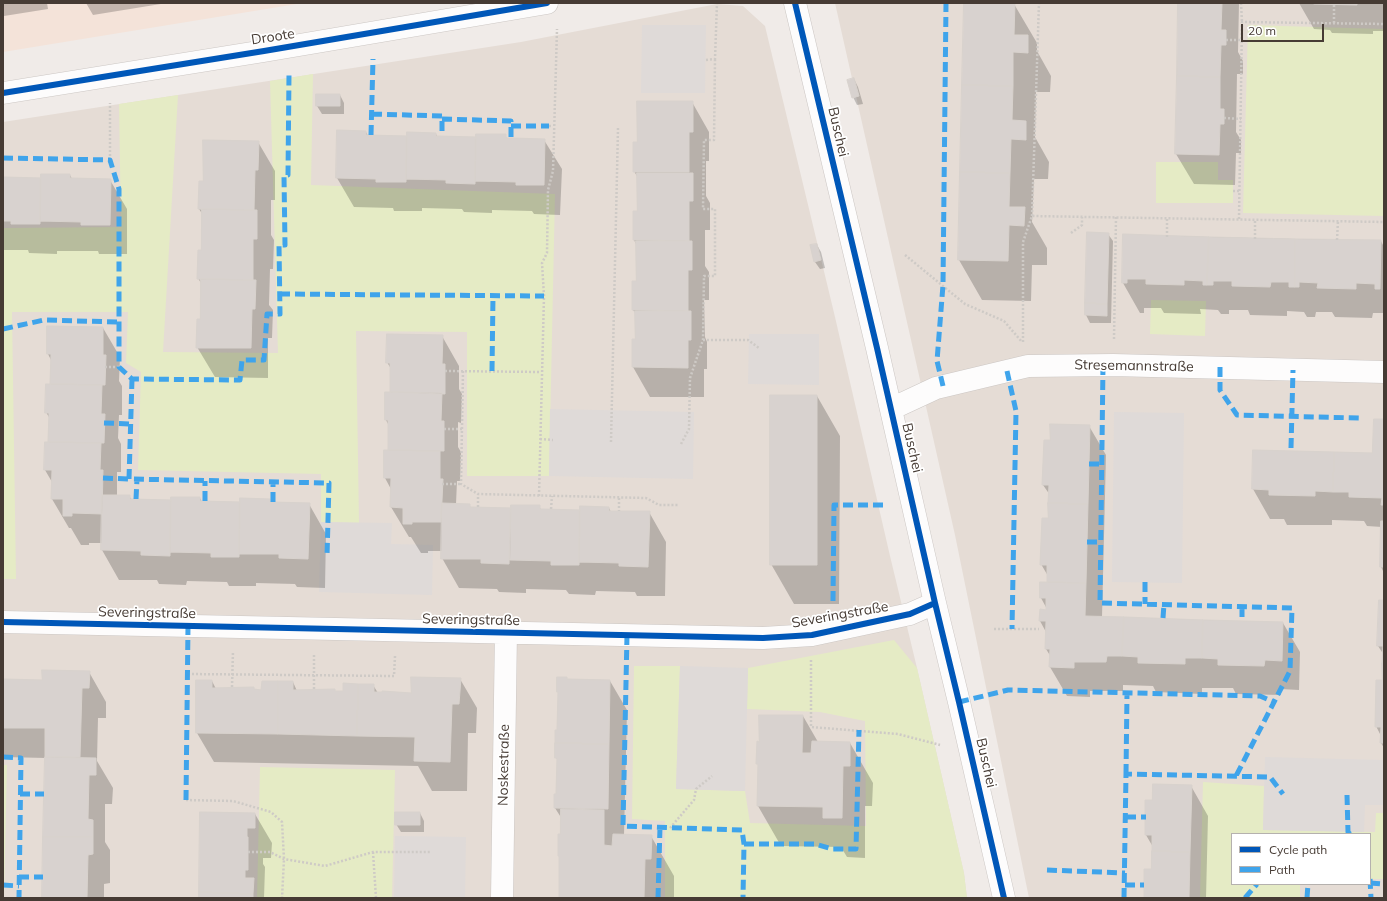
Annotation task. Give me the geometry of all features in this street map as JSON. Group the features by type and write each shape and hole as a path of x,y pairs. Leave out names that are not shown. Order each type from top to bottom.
{"street":[{"name":"Droote","path":"3,93 264,51 464,10 547,3"},
{"name":"Buschei","path":"795,3 1004,898"},
{"name":"Stresemannstraße","path":"891,409 936,388 1028,366 1113,365 1384,372"},
{"name":"Severingstraße","path":"3,622 763,638 812,635 910,614 934,603"},
{"name":"Noskestraße","path":"502,898 506,632"}],"path":[{"path":"681,444 689,429 690,378 703,340 704,276 715,276 715,208 703,209 704,140 714,140 717,3"},
{"path":"1028,366 1023,342 1024,242 1032,216 1039,3"},
{"path":"1239,219 1242,40 1241,3"},
{"path":"1334,4 1334,23"},
{"path":"1242,22 1384,24"},
{"path":"539,496 544,296 542,264 547,253 548,190 553,171 557,29"},
{"path":"1226,40 1242,40"},
{"path":"706,60 715,59"},
{"path":"110,103 110,160"},
{"path":"1224,118 1240,119"},
{"path":"611,442 618,128"},
{"path":"1233,190 1240,190"},
{"path":"1032,216 1384,222"},
{"path":"1071,232 1082,225 1082,217"},
{"path":"1114,339 1116,217"},
{"path":"1167,218 1167,237"},
{"path":"1255,220 1255,238"},
{"path":"1337,240 1338,222"},
{"path":"905,255 965,304 1004,321 1023,342"},
{"path":"703,340 748,340 759,348"},
{"path":"106,367 119,367"},
{"path":"446,371 541,372"},
{"path":"461,484 463,371"},
{"path":"444,429 462,429"},
{"path":"540,439 553,440"},
{"path":"442,484 461,484 478,494 646,498 659,504 680,504"},
{"path":"478,494 478,507"},
{"path":"551,509 552,496"},
{"path":"619,498 619,510"},
{"path":"232,687 234,626"},
{"path":"314,689 315,628"},
{"path":"994,629 1039,629"},
{"path":"188,674 394,676 395,630"},
{"path":"811,659 811,727 898,734 940,745"},
{"path":"670,828 694,800 696,789 712,776"},
{"path":"186,800 233,800 271,812 282,822 284,859 282,898"},
{"path":"248,852 270,852 284,859 325,866 373,852 430,852"},
{"path":"373,852 376,898"}],"shaded area":[{"path":"3,3 303,3 3,52"},
{"path":"835,3 1384,3 1384,898 1029,898 955,535"},
{"path":"717,4 743,6 765,26 917,668 964,873 967,898 3,898 3,122 521,42"},
{"path":"642,25 706,25 705,93 641,93"},
{"path":"749,334 819,334 819,385 748,384"},
{"path":"550,409 694,412 693,479 549,476"},
{"path":"1114,412 1184,413 1182,583 1112,582"},
{"path":"321,522 392,523 391,544 433,545 432,595 319,592"},
{"path":"680,666 748,668 745,791 676,789"},
{"path":"1265,757 1384,760 1384,805 1365,805 1364,832 1263,830"},
{"path":"395,836 466,837 465,898 394,898"}],"green space":[{"path":"1248,25 1384,29 1384,216 1243,213"},
{"path":"313,74 311,185 555,194 549,476 467,476 467,332 356,331 359,523 321,522 321,474 138,470 141,372 126,363 128,312 12,312 16,579 3,579 3,228 121,227 119,104 178,95 163,352 278,353 270,81"},
{"path":"1156,162 1218,162 1218,180 1233,180 1233,203 1156,203"},
{"path":"1151,300 1206,301 1205,336 1150,334"},
{"path":"894,640 917,668 964,873 967,898 665,898 665,821 632,819 634,666 680,666 676,789 745,791 750,823 866,826 865,721 820,712 747,709 748,668"},
{"path":"3,765 7,765 4,898 3,898"},
{"path":"260,767 395,770 392,898 257,898"},
{"path":"1203,782 1264,786 1263,830 1375,832 1376,813 1384,813 1384,879 1371,879 1371,833 1231,833 1231,885 1300,885 1300,898 1200,898"}],"building":[{"path":"964,3 1015,3 1014,35 1028,35 1028,53 1013,52 1013,86 962,85"},
{"path":"1178,3 1222,3 1221,30 1226,30 1226,45 1221,45 1220,77 1177,76"},
{"path":"1357,3 1357,5 1314,4"},
{"path":"1177,76 1220,77 1220,109 1224,109 1224,124 1220,124 1219,155 1175,154"},
{"path":"854,78 859,96 852,98 847,80"},
{"path":"962,85 1013,86 1012,120 1026,121 1026,140 1011,139 1010,173 960,172"},
{"path":"316,94 340,94 340,106 316,106"},
{"path":"637,101 693,101 693,132 689,132 689,172 633,172 633,142 637,142"},
{"path":"337,130 366,131 366,135 407,136 406,182 376,182 376,179 336,178"},
{"path":"407,132 436,133 436,136 476,137 475,184 446,183 446,180 406,179"},
{"path":"476,134 506,134 506,138 545,139 544,185 516,185 516,182 475,181"},
{"path":"203,140 259,141 258,170 255,170 254,210 198,209 199,181 203,181"},
{"path":"960,172 1010,173 1009,207 1025,207 1024,226 1009,225 1008,261 958,260"},
{"path":"637,173 693,173 693,201 689,201 689,241 633,240 633,211 637,211"},
{"path":"41,174 70,174 70,178 111,179 110,225 81,225 81,222 40,221"},
{"path":"3,177 41,178 40,224 11,224 11,221 3,221"},
{"path":"202,209 257,210 257,239 253,239 253,280 197,279 198,250 201,250"},
{"path":"1087,232 1109,233 1107,304 1085,303"},
{"path":"1123,234 1209,237 1207,285 1203,285 1203,281 1184,280 1184,285 1146,284 1146,279 1127,279 1127,283 1122,283"},
{"path":"1209,237 1295,239 1295,287 1289,287 1289,282 1271,282 1270,287 1232,286 1232,281 1213,281 1213,285 1207,285"},
{"path":"1295,239 1381,240 1380,289 1375,289 1375,284 1356,283 1356,289 1317,288 1318,283 1299,282 1299,287 1295,287"},
{"path":"636,241 692,241 692,270 688,270 688,311 632,310 632,281 636,281"},
{"path":"817,244 821,260 814,262 810,245"},
{"path":"201,279 256,280 255,309 252,309 251,348 196,348 197,319 200,319"},
{"path":"1085,303 1107,304 1107,316 1085,315"},
{"path":"635,311 691,311 691,340 688,340 688,368 632,367 632,339 635,339"},
{"path":"47,326 103,327 103,355 106,355 105,385 50,384 51,354 47,354"},
{"path":"387,334 443,335 442,364 445,364 445,394 390,392 390,363 386,363"},
{"path":"46,384 102,385 101,414 105,414 104,443 48,442 49,413 45,413"},
{"path":"385,392 442,393 441,421 444,421 444,451 388,450 388,420 385,420"},
{"path":"770,395 817,395 817,565 770,565"},
{"path":"1374,419 1384,419 1384,505 1381,505 1382,498 1349,497 1349,492 1333,492 1334,452 1372,453"},
{"path":"1050,424 1090,425 1088,504 1048,503 1049,485 1042,485 1044,440 1050,440"},
{"path":"45,442 101,443 100,470 103,470 102,514 72,513 72,516 63,516 63,499 51,499 52,470 44,470"},
{"path":"384,450 440,451 440,479 443,479 441,522 412,522 412,524 403,524 403,508 390,507 391,478 384,478"},
{"path":"1253,450 1334,452 1333,492 1315,491 1315,496 1269,495 1269,490 1252,489"},
{"path":"102,495 130,495 130,499 171,500 170,556 141,555 141,551 101,550"},
{"path":"171,497 200,497 200,501 240,502 239,557 211,557 211,553 170,552"},
{"path":"240,498 270,499 270,502 310,503 308,559 279,558 279,554 239,554"},
{"path":"442,503 470,504 470,507 511,508 509,564 481,563 481,559 441,559"},
{"path":"1048,503 1088,504 1086,583 1047,582 1047,565 1040,565 1042,518 1048,518"},
{"path":"511,505 540,505 540,509 580,510 579,565 551,565 551,561 510,560"},
{"path":"580,506 609,507 609,511 650,511 648,567 619,566 619,563 579,562"},
{"path":"1381,521 1384,521 1384,567 1380,567"},
{"path":"1040,582 1086,583 1085,616 1124,617 1122,656 1107,656 1106,662 1074,662 1074,668 1049,667 1050,649 1045,649 1046,621 1039,621 1040,609 1046,610 1046,598 1040,598"},
{"path":"1379,600 1384,600 1384,663 1382,663 1383,646 1377,646"},
{"path":"1124,617 1203,620 1202,658 1185,658 1185,664 1138,663 1138,657 1122,656"},
{"path":"1203,620 1283,622 1282,661 1265,660 1264,666 1218,665 1218,659 1202,658"},
{"path":"1382,663 1384,663 1384,743 1380,743 1381,727 1375,727 1376,680 1382,680"},
{"path":"42,670 90,671 89,688 82,688 80,757 45,757 45,728 3,728 3,679 42,680"},
{"path":"411,677 461,678 459,704 452,704 450,762 414,761 415,737 357,736 358,684 374,684 374,692 382,691 411,693"},
{"path":"557,677 567,677 567,679 610,680 609,744 555,743 555,730 557,730"},
{"path":"196,680 212,680 212,688 254,687 254,689 261,690 262,681 278,681 278,734 196,733"},
{"path":"278,681 293,681 293,690 335,689 335,691 343,691 343,683 358,684 357,736 278,734"},
{"path":"759,715 803,715 802,753 811,753 812,741 850,742 850,766 843,766 842,818 823,818 823,807 757,806 758,764 756,764 757,741 759,742"},
{"path":"555,743 609,744 608,809 554,808 557,758 555,758"},
{"path":"45,757 96,758 96,775 89,775 88,819 93,820 93,837 43,837"},
{"path":"1153,784 1192,785 1190,852 1152,851 1152,835 1145,835 1145,800 1152,800"},
{"path":"561,809 604,810 604,845 612,846 613,834 652,835 651,859 645,859 644,898 559,898 558,834 560,834"},
{"path":"200,812 255,813 255,828 247,828 248,870 245,870 245,878 254,878 253,894 199,892"},
{"path":"395,812 420,812 420,825 395,825"},
{"path":"43,837 93,837 93,854 88,855 87,898 42,898"},
{"path":"1152,851 1190,852 1189,898 1144,898 1144,869 1151,869"},
{"path":"199,892 253,894 253,898 199,898"}],"marked path":[{"path":"943,386 937,361 943,285 946,3"},
{"path":"371,135 373,59"},
{"path":"3,158 110,160 119,189 119,367 132,379 240,380 242,360 264,360 267,314 280,314 279,245 285,245 284,176 288,175 289,74"},
{"path":"372,114 442,116 442,136"},
{"path":"442,119 511,121 511,138"},
{"path":"511,126 549,126"},
{"path":"280,294 544,296"},
{"path":"492,371 493,296"},
{"path":"3,329 44,320 118,322"},
{"path":"1103,365 1100,603 1292,608 1290,671 1236,776"},
{"path":"1220,367 1220,390 1237,415 1359,418"},
{"path":"1291,448 1293,370"},
{"path":"1007,371 1016,411 1012,629"},
{"path":"132,379 129,479 329,483 327,557"},
{"path":"104,423 131,424"},
{"path":"1089,464 1102,464"},
{"path":"103,478 129,479"},
{"path":"136,499 137,479"},
{"path":"205,481 205,501"},
{"path":"273,482 273,502"},
{"path":"833,601 834,505 884,505"},
{"path":"1087,542 1101,542"},
{"path":"1145,582 1145,604"},
{"path":"1163,618 1164,604"},
{"path":"1242,607 1242,620"},
{"path":"186,800 188,626"},
{"path":"627,635 623,826 742,830 744,844 743,898"},
{"path":"959,702 1008,690 1260,696 1274,702"},
{"path":"1126,774 1127,693"},
{"path":"744,844 815,844 832,849 856,849 859,730"},
{"path":"3,757 21,758 19,898"},
{"path":"1124,898 1126,774 1270,777 1283,794"},
{"path":"20,794 44,794"},
{"path":"1347,795 1349,833"},
{"path":"1126,817 1146,817"},
{"path":"658,898 660,827"},
{"path":"1047,870 1125,873"},
{"path":"19,877 43,877"},
{"path":"1371,883 1384,884"},
{"path":"3,885 19,886"},
{"path":"1125,885 1144,885"},
{"path":"1245,898 1256,885"},
{"path":"1307,898 1308,885"},
{"path":"1370,885 1371,898"}],"cycle path":[{"path":"3,93 547,3"},
{"path":"795,3 877,348 1004,898"},
{"path":"3,622 763,638 812,635 910,614 935,603"}]}
